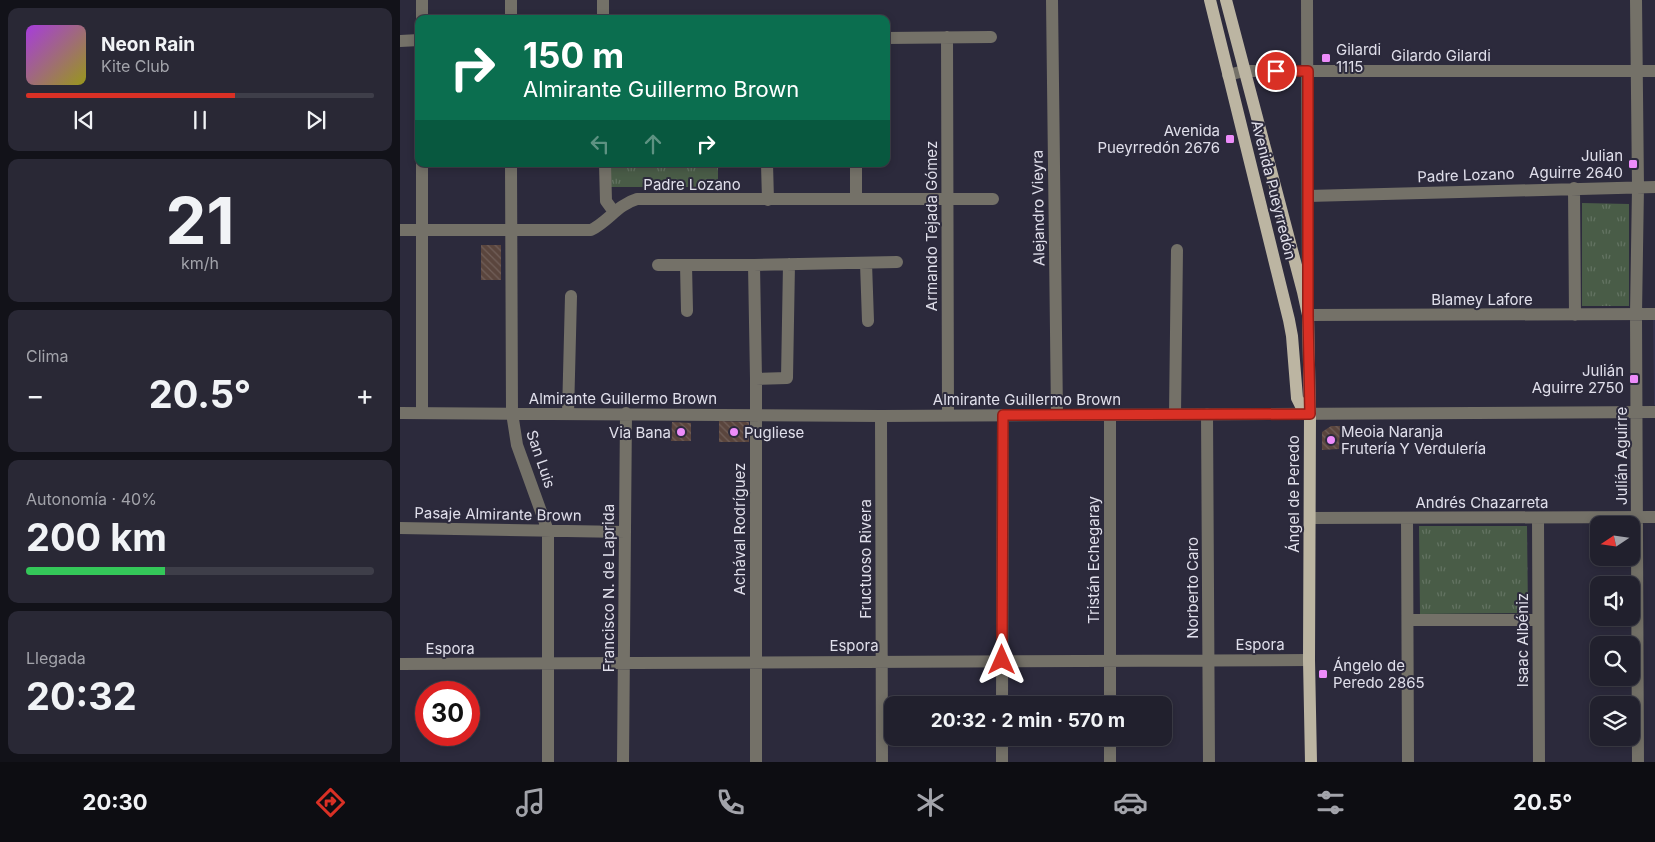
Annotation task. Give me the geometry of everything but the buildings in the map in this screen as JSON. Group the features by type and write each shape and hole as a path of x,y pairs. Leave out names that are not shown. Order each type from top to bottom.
{"main road":[{"name":"Avenida Pueyrredón","path":"1210,0 1289,320 1297,398 1300,406 1310,414"},
{"name":"Avenida Pueyrredón","path":"1226,0 1308,315"},
{"name":"Ángel de Peredo","path":"1308,315 1311,762"}],"street":[{"path":"422,0 422,15"},
{"path":"511,0 511,15"},
{"path":"602,0 603,15"},
{"name":"Alejandro Vieyra","path":"1052,0 1057,415"},
{"name":"Ángel de Peredo","path":"1307,0 1308,315"},
{"name":"Julián Aguirre","path":"1636,0 1638,187 1636,314 1637,516"},
{"name":"Armando Tejada Gómez","path":"947,37 948,415"},
{"path":"890,38 991,37"},
{"path":"400,40 415,40"},
{"name":"Gilardo Gilardi","path":"1228,75 1244,71 1655,71"},
{"path":"422,167 422,413"},
{"name":"San Luis","path":"511,167 512,413 517,445 548,531 548,762"},
{"path":"605,167 606,201 614,212"},
{"path":"768,167 768,200"},
{"path":"856,167 856,199"},
{"name":"Padre Lozano","path":"1308,196 1655,186"},
{"path":"1574,188 1575,314"},
{"name":"Padre Lozano","path":"400,230 591,230 627,202 638,199 993,199"},
{"path":"1175,414 1178,250"},
{"path":"658,265 897,262"},
{"path":"866,263 868,320"},
{"path":"756,379 787,378 789,264"},
{"path":"686,265 687,311"},
{"name":"Achával Rodríguez","path":"754,265 756,379 756,762"},
{"path":"568,414 571,296"},
{"name":"Blamey Lafore","path":"1308,315 1655,314"},
{"name":"Almirante Guillermo Brown","path":"400,413 881,416 1655,412"},
{"name":"Francisco N. de Laprida","path":"623,762 626,413"},
{"name":"Norberto Caro","path":"1208,414 1209,762"},
{"path":"1002,696 1003,415"},
{"name":"Tristán Echegaray","path":"1110,415 1110,696"},
{"name":"Fructuoso Rivera","path":"881,416 882,762"},
{"name":"Andrés Chazarreta","path":"1310,518 1590,517"},
{"name":"Andrés Chazarreta","path":"1640,517 1655,517"},
{"path":"1407,518 1408,762"},
{"name":"Isaac Albéniz","path":"1538,518 1539,762"},
{"name":"Pasaje Almirante Brown","path":"400,528 625,532"},
{"name":"Julián Aguirre","path":"1637,566 1638,762"},
{"path":"1408,620 1538,620"},
{"name":"Espora","path":"400,664 1309,660"},
{"path":"1002,746 1002,762"},
{"path":"1110,746 1110,762"}],"shaded area":[{"path":"1653,319 1655,319 1655,405 1654,405"}],"green space":[{"path":"611,167 718,167 718,187 611,187"},
{"path":"1582,203 1629,204 1629,306 1582,306"},
{"path":"1419,526 1527,526 1528,613 1420,614"}],"place":[{"name":"Gilardi 1115","path":"1326,58"},
{"name":"Avenida Pueyrredón 2676","path":"1230,139"},
{"name":"Julian Aguirre 2640","path":"1633,164"},
{"name":"Julián Aguirre 2750","path":"1634,379"},
{"name":"Via Bana","path":"681,432"},
{"name":"Pugliese","path":"734,432"},
{"name":"Meoia Naranja Frutería Y Verdulería","path":"1331,440"},
{"name":"Ángelo de Peredo 2865","path":"1323,674"}],"route":[{"path":"1002,660 1003,415 1310,414 1308,71 1276,71"}]}
